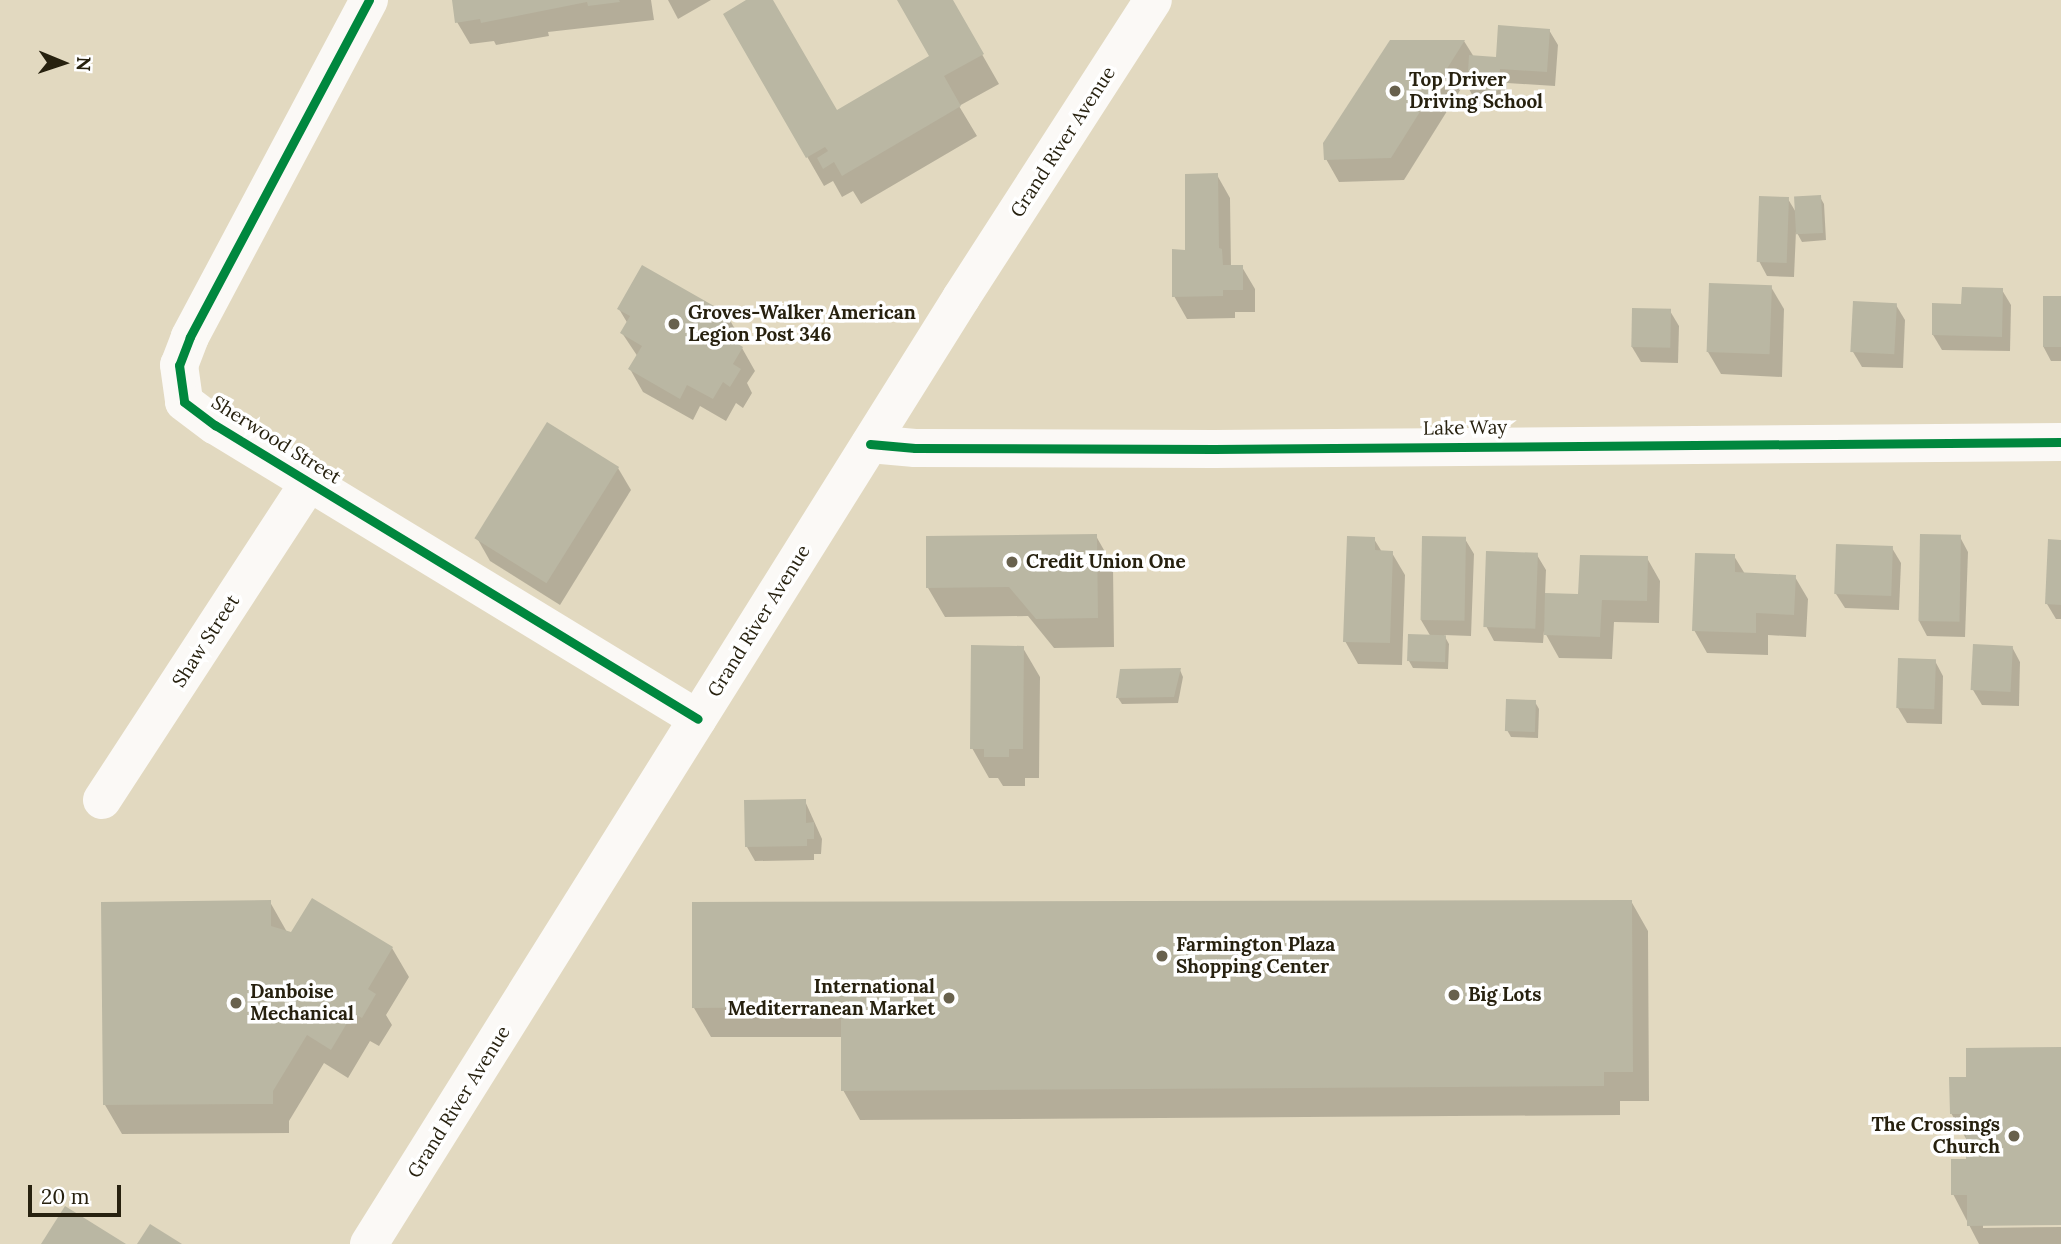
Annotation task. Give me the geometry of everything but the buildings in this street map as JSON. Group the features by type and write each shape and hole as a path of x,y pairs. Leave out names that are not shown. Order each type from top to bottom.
{"street":[{"name":"Sherwood Street","path":"369,0 190,337 178,365 184,402 309,482 698,719"},
{"name":"Grand River Avenue","path":"369,1244 870,444 1153,0"},
{"name":"Lake Way","path":"870,444 925,448 1214,449 2061,442"},
{"name":"Shaw Street","path":"102,800 309,482"}],"cycle path":[{"path":"369,0 190,337 179,365 184,402 215,425 698,719"},
{"path":"870,444 915,448 1214,449 2061,442"}],"place":[{"name":"Top Driver Driving School","path":"1395,91"},
{"name":"Groves-Walker American Legion Post 346","path":"674,324"},
{"name":"Credit Union One","path":"1012,562"},
{"name":"Farmington Plaza Shopping Center","path":"1162,956"},
{"name":"Big Lots","path":"1454,995"},
{"name":"International Mediterranean Market","path":"949,998"},
{"name":"Danboise Mechanical","path":"236,1003"},
{"name":"The Crossings Church","path":"2014,1136"}]}
